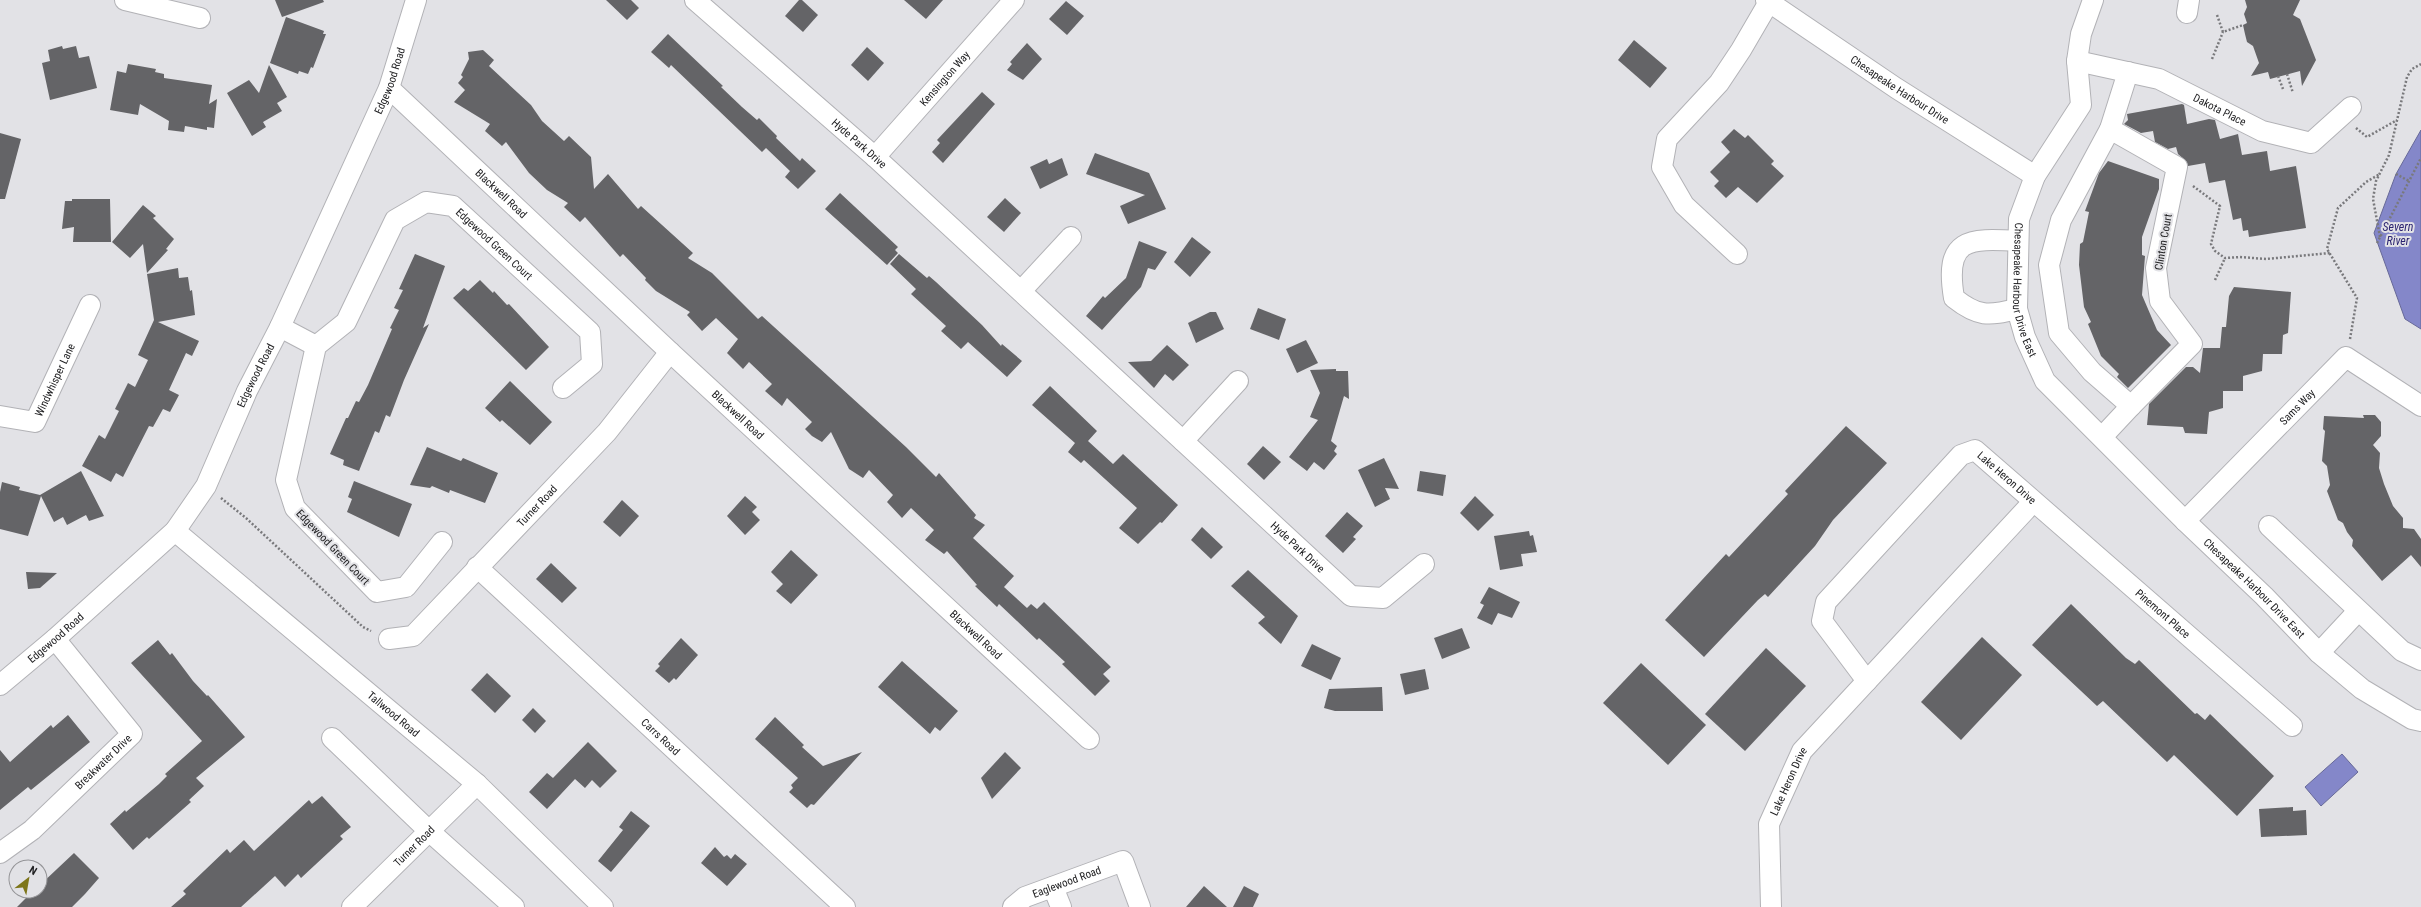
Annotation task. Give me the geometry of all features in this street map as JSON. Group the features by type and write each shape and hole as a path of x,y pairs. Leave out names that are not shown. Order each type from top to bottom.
{"street":[{"path":"125,0 200,18"},
{"name":"Edgewood Road","path":"0,684 55,639 175,531 206,486 248,391 280,327 389,88 416,0"},
{"name":"Hyde Park Drive","path":"695,0 875,157 1351,596 1383,598 1424,564"},
{"name":"Chesapeake Harbour Drive East","path":"2093,0 2083,27 2077,61 2081,105 2035,176 2019,219 2017,309 2025,337 2045,381 2185,521 2264,596 2319,653 2362,689 2412,719 2421,721"},
{"path":"1737,254 1684,205 1662,167 1663,150 1667,139 1719,83 1741,50 1767,1"},
{"name":"Chesapeake Harbour Drive","path":"1767,1 1896,88 2035,176"},
{"name":"Kensington Way","path":"875,157 1005,3"},
{"name":"Dakota Place","path":"2077,61 2159,79 2262,131 2311,143 2346,111"},
{"path":"2102,437 2130,406 2092,372 2059,333 2049,265 2061,220 2110,129 2128,72"},
{"name":"Blackwell Road","path":"389,88 670,352 1089,739"},
{"path":"2110,129 2177,167 2176,173"},
{"name":"Clinton Court","path":"2130,406 2192,344 2160,301 2156,268 2176,173"},
{"name":"Edgewood Green Court","path":"442,542 406,587 377,592 295,508 286,480 316,346 346,322 395,220 426,202 453,206 590,332 592,364 563,388"},
{"path":"1021,291 1071,237"},
{"path":"2017,309 1992,315 1969,310 1954,298 1951,277 1954,255 1969,241 1987,239 2018,241"},
{"name":"Windwhisper Lane","path":"0,416 35,422 90,305"},
{"path":"280,327 316,346"},
{"name":"Turner Road","path":"382,636 413,636 607,432 670,352"},
{"path":"2346,357 2421,406"},
{"name":"Sams Way","path":"2185,521 2346,357"},
{"path":"1183,441 1238,381"},
{"name":"Lake Heron Drive","path":"1771,907 1769,824 1802,751 1868,681 2033,502 1975,450 1961,455 1826,602 1822,621 1868,681"},
{"name":"Pinemont Place","path":"2033,502 2292,726"},
{"path":"2269,526 2402,652 2421,660"},
{"name":"Tallwood Road","path":"175,531 477,784 603,907"},
{"name":"Carrs Road","path":"477,567 845,907"},
{"path":"2319,653 2358,611"},
{"name":"Breakwater Drive","path":"0,853 32,830 132,734 55,639"},
{"path":"332,738 429,831 514,907"},
{"name":"Turner Road","path":"352,907 477,784"},
{"name":"Eaglewood Road","path":"1013,907 1026,897 1123,861 1140,907"},
{"path":"1053,887 1060,907"}],"path":[{"path":"2212,59 2223,32 2217,15"},
{"path":"2223,32 2243,25"},
{"path":"2380,237 2373,199 2380,174 2390,155 2407,77 2412,69 2421,64"},
{"path":"2287,74 2293,93"},
{"path":"2278,76 2283,89"},
{"path":"2346,111 2367,137 2397,120"},
{"path":"2377,243 2409,180 2419,165 2421,158"},
{"path":"2176,173 2220,206 2211,244 2215,251 2225,258 2266,259 2330,253"},
{"path":"2346,357 2357,298 2327,249 2338,208 2366,182 2380,174"},
{"path":"2396,174 2409,180"},
{"path":"2215,280 2225,258"},
{"path":"221,498 236,509 363,627 382,636"}],"water":[{"name":"Severn River","path":"2421,130 2421,329 2405,319 2374,233 2396,174"},
{"path":"2342,754 2358,772 2321,806 2305,787"}],"building":[{"path":"275,0 323,0 324,2 282,17"},
{"path":"606,0 631,0 639,8 627,20"},
{"path":"799,0 802,0 818,15 803,32 785,16"},
{"path":"904,0 943,0 926,19"},
{"path":"2245,0 2300,0 2293,15 2300,19 2316,60 2302,86 2300,71 2270,79 2268,72 2251,76 2259,63 2253,46 2247,42 2243,25 2247,23 2244,14 2247,7"},
{"path":"1066,1 1084,16 1067,35 1049,19"},
{"path":"286,17 324,31 323,34 326,34 313,68 311,67 308,74 299,71 298,74 270,63"},
{"path":"668,34 723,86 721,87 742,107 757,120 759,118 777,136 776,138 800,161 802,158 816,171 798,189 785,177 790,171 766,148 762,152 671,65 669,68 651,52"},
{"path":"1634,40 1667,68 1650,88 1618,60"},
{"path":"1027,43 1042,59 1023,80 1007,70 1012,64 1010,62"},
{"path":"62,46 63,49 76,46 79,58 89,56 97,88 50,100 42,63 50,61 48,50"},
{"path":"867,47 884,63 868,81 851,65"},
{"path":"483,50 494,60 489,66 531,105 542,121 564,141 569,136 591,157 594,189 608,174 638,209 641,206 693,253 688,258 712,273 758,319 762,316 906,447 936,477 939,473 976,515 974,518 985,525 973,538 1014,576 1004,587 1027,608 1031,604 1037,609 1044,602 1111,667 1103,674 1110,681 1095,696 1062,664 1065,662 1039,638 1037,640 999,604 997,607 975,586 977,585 947,551 944,554 925,540 934,530 911,508 902,518 887,502 893,495 869,470 863,478 849,469 831,432 822,442 812,436 805,429 812,422 787,398 782,406 765,391 772,384 749,362 743,369 727,353 738,339 716,318 702,331 687,315 690,312 656,291 623,254 620,257 585,217 580,222 564,207 568,203 547,190 529,173 506,142 502,146 485,131 490,124 454,102 465,90 458,83 463,77 461,75 469,59 468,52"},
{"path":"128,64 156,69 155,72 164,74 164,78 212,85 209,104 217,99 214,128 207,127 207,130 185,126 184,132 168,130 169,121 140,104 138,115 110,110 117,71 126,73"},
{"path":"269,65 287,97 277,103 282,111 263,122 266,127 252,136 227,93 249,80 259,93"},
{"path":"982,92 995,104 943,163 932,152 940,143 937,140"},
{"path":"2182,104 2184,105 2187,124 2209,119 2215,120 2220,139 2238,134 2242,155 2267,151 2270,171 2296,166 2306,228 2249,237 2248,230 2243,231 2241,218 2233,220 2225,180 2209,183 2205,163 2188,166 2187,162 2178,154 2176,147 2168,149 2155,142 2153,131 2141,133 2124,124 2128,120 2127,114"},
{"path":"1734,129 1745,138 1748,135 1774,161 1771,164 1784,176 1757,203 1738,187 1726,198 1714,186 1719,181 1710,172 1730,152 1721,142"},
{"path":"0,133 21,139 5,199 0,199"},
{"path":"1095,153 1149,173 1166,209 1128,224 1120,206 1145,195 1086,174"},
{"path":"1062,158 1068,175 1040,189 1030,167 1047,159 1049,164"},
{"path":"2108,161 2159,179 2159,189 2142,237 2142,255 2145,256 2142,295 2157,330 2171,345 2128,388 2117,377 2119,374 2101,356 2088,324 2091,322 2084,307 2079,265 2080,244 2083,242 2089,212 2085,211 2099,173"},
{"path":"840,193 898,247 895,250 898,253 887,265 825,209"},
{"path":"1005,198 1021,213 1004,232 987,217"},
{"path":"72,199 110,199 111,242 73,242 74,227 62,229 65,201 72,201"},
{"path":"143,205 156,216 153,218 174,239 166,249 168,250 147,273 143,244 130,258 112,242"},
{"path":"1192,237 1211,252 1190,277 1174,262"},
{"path":"1139,241 1167,252 1155,270 1148,268 1141,287 1102,330 1086,316 1103,296 1105,298 1126,278"},
{"path":"415,254 445,266 423,328 429,324 404,380 390,417 386,415 379,433 375,431 359,471 343,465 344,460 330,454 346,418 348,418 356,401 359,402 368,385 392,329 390,328 399,310 394,308 403,290 399,289"},
{"path":"899,254 927,278 929,276 936,282 982,325 1001,346 1002,344 1022,361 1007,377 968,342 961,349 941,331 946,326 911,294 916,289 890,264"},
{"path":"178,268 179,278 188,277 190,291 192,290 195,315 158,322 199,341 192,356 186,353 169,390 179,395 170,412 163,409 153,427 149,426 123,477 116,473 111,482 82,466 99,435 105,439 119,411 115,409 128,383 135,387 148,360 138,355 154,320 147,274"},
{"path":"480,280 493,293 494,291 507,305 509,304 549,347 526,370 453,298 464,288 468,291"},
{"path":"2234,287 2291,292 2288,333 2283,335 2282,354 2263,354 2262,371 2243,376 2243,391 2223,391 2223,408 2209,412 2207,434 2185,433 2183,427 2147,425 2149,404 2186,367 2193,367 2200,373 2203,348 2220,348 2222,327 2226,327 2229,296"},
{"path":"1258,308 1286,319 1279,340 1250,329"},
{"path":"1210,312 1216,312 1224,329 1196,343 1188,323"},
{"path":"1306,340 1318,363 1297,373 1286,349"},
{"path":"1167,345 1189,365 1173,381 1165,374 1154,388 1128,362 1151,361"},
{"path":"1336,369 1336,371 1348,371 1349,399 1344,396 1331,441 1337,446 1334,451 1337,454 1324,470 1314,462 1307,471 1289,457 1318,420 1310,417 1320,393 1310,370"},
{"path":"510,381 552,422 530,445 502,420 500,422 485,408"},
{"path":"1050,386 1097,431 1088,441 1113,464 1123,454 1178,505 1162,523 1160,522 1138,544 1119,528 1137,508 1084,460 1081,463 1068,452 1075,443 1032,405"},
{"path":"2363,415 2375,415 2381,422 2381,436 2373,445 2380,453 2379,468 2384,484 2393,506 2403,518 2403,528 2414,529 2421,539 2421,567 2411,555 2382,581 2352,546 2353,540 2343,523 2338,520 2327,491 2330,485 2327,466 2322,461 2325,431 2323,429 2324,416 2364,418"},
{"path":"1846,426 1887,463 1833,520 1815,546 1768,597 1765,594 1758,600 1704,657 1665,620 1726,554 1729,557 1788,494 1785,491"},
{"path":"1263,446 1281,462 1264,480 1247,464"},
{"path":"427,447 461,461 463,458 498,473 485,503 450,490 449,493 432,486 430,488 410,485"},
{"path":"1384,458 1399,489 1385,488 1390,499 1375,507 1358,470"},
{"path":"81,471 104,516 89,521 86,515 67,525 63,517 54,522 41,496 28,536 0,529 0,492 2,482 20,487 19,490 40,495"},
{"path":"1420,471 1446,475 1443,496 1417,491"},
{"path":"354,481 412,504 399,537 347,512 352,499 348,497"},
{"path":"745,496 757,507 752,512 760,520 745,535 727,516"},
{"path":"1475,496 1494,515 1478,531 1460,513"},
{"path":"622,500 639,516 620,537 603,522"},
{"path":"1347,512 1363,526 1353,537 1356,539 1343,553 1325,536"},
{"path":"1202,527 1223,547 1211,559 1191,540"},
{"path":"1529,531 1530,536 1533,535 1537,552 1521,554 1523,566 1500,570 1494,536"},
{"path":"791,550 818,575 791,604 776,591 783,584 771,572"},
{"path":"551,563 577,588 562,603 536,579"},
{"path":"1248,570 1298,616 1281,644 1258,623 1265,617 1231,586"},
{"path":"26,572 57,573 40,588 28,589"},
{"path":"1489,587 1520,602 1512,618 1498,613 1492,625 1477,618 1484,605 1480,603"},
{"path":"2071,604 2126,658 2135,664 2139,660 2195,714 2197,713 2205,720 2210,714 2274,776 2237,816 2174,755 2167,762 2103,701 2097,706 2032,645"},
{"path":"1462,628 1470,648 1442,659 1434,638"},
{"path":"1982,637 2022,675 1961,740 1921,702"},
{"path":"681,638 698,655 676,680 674,678 669,683 655,671 660,666 658,664"},
{"path":"158,640 170,655 172,653 193,681 207,696 208,695 245,737 196,778 204,786 189,800 191,802 149,839 147,837 133,850 110,824 125,810 126,812 159,784 167,776 165,774 202,741 131,663"},
{"path":"1312,644 1341,658 1331,680 1301,666"},
{"path":"1766,648 1806,686 1745,751 1705,714"},
{"path":"902,661 958,711 940,731 935,727 930,734 878,687"},
{"path":"1641,663 1706,725 1668,765 1603,703"},
{"path":"1425,669 1429,689 1405,695 1400,674"},
{"path":"487,673 511,696 495,713 471,690"},
{"path":"1382,687 1383,711 1335,711 1324,708 1329,689"},
{"path":"533,708 546,721 535,733 522,720"},
{"path":"68,715 90,742 31,790 28,787 0,810 0,750 10,762 51,725 53,728"},
{"path":"775,717 804,745 802,747 823,766 862,752 814,805 811,804 807,808 789,792 793,788 791,785 798,778 755,739"},
{"path":"588,742 617,771 600,788 592,780 585,788 575,779 547,809 529,792 547,773 553,778"},
{"path":"1005,752 1021,768 992,799 981,778"},
{"path":"322,796 351,827 340,836 343,839 301,878 298,874 285,887 275,876 241,907 171,907 186,894 183,891 227,849 230,853 244,840 254,851 309,800 312,804"},
{"path":"2293,807 2293,811 2306,810 2307,835 2261,837 2259,809"},
{"path":"631,811 650,826 611,872 598,861 623,830 619,827"},
{"path":"715,847 724,857 727,855 731,859 735,854 747,864 727,886 701,863"},
{"path":"74,853 99,878 72,907 17,907 25,899 48,899 48,877"},
{"path":"1204,886 1227,907 1186,907"},
{"path":"1244,886 1259,894 1253,907 1233,907"}]}
